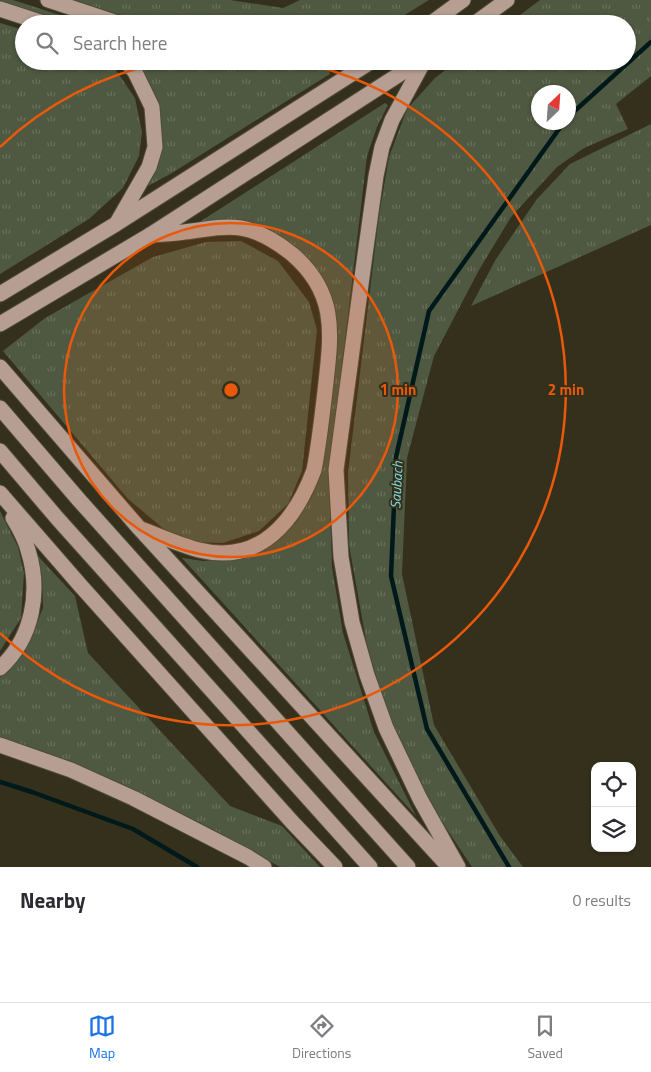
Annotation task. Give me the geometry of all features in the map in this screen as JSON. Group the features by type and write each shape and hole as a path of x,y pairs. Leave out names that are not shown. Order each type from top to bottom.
{"highway":[{"path":"48,0 94,15"},
{"path":"442,15 463,0"},
{"path":"486,15 507,0"},
{"path":"0,9 18,15"},
{"path":"116,224 149,167 155,147 152,107 133,70"},
{"path":"0,294 116,224 358,70"},
{"path":"0,324 150,235 406,70"},
{"path":"419,70 392,120 382,147 366,245 336,470 341,556 352,622 366,676 386,728 420,799 458,867"},
{"path":"139,528 194,548 223,552 254,546 282,528 298,507 307,490 314,470 331,335 328,308 316,281 286,249 264,235 252,230 227,227 150,235"},
{"path":"0,367 139,528 449,867"},
{"path":"0,408 79,500 408,867"},
{"path":"0,451 57,518 370,867"},
{"path":"0,668 13,655 19,644 35,602 33,569 28,550 1,495"},
{"path":"1,495 233,756 335,867"},
{"path":"0,745 71,770 133,798 248,856 264,867"}],"green space":[{"path":"0,0 13,0 60,15 37,15 0,3"},
{"path":"74,0 230,0 283,8 300,0 429,0 405,15 120,15"},
{"path":"540,0 651,0 651,76 616,104 628,129 584,148 557,167 511,217 479,270 434,356 407,458 402,574 434,725 500,836 523,867 472,867 416,778 387,711 367,646 349,545 348,473 379,215 389,157 407,109 435,78 445,70 636,70 636,15 520,15"},
{"path":"0,23 15,27 15,70 116,70 135,98 142,132 139,156 123,188 89,219 0,274"},
{"path":"141,70 329,70 330,74 172,173 148,186 157,166 162,140 156,99"},
{"path":"385,103 388,105 377,127 367,156 329,475 332,567 343,633 374,732 416,816 182,558 203,561 230,559 259,552 280,537 296,522 311,498 321,470 333,307 288,246 201,221"},
{"path":"651,124 651,225 471,306 496,259 537,199 570,164"},
{"path":"241,241 278,261 309,302 317,330 302,471 288,504 259,531 223,543 193,542 165,530 128,499 3,351 45,318 153,257 206,242"},
{"path":"0,511 18,547 24,573 21,618 0,651"},
{"path":"37,555 75,596 88,653 230,806 282,826 320,867 280,867 214,830 109,778 0,738 0,675 32,635 43,608 42,577"}],"waterway":[{"name":"Saubach","path":"636,56 651,42"},
{"name":"Saubach","path":"576,110 620,70"},
{"name":"Saubach","path":"509,867 427,729 391,576 396,457 429,311 558,130"},
{"path":"0,782 133,829 197,867"}]}
